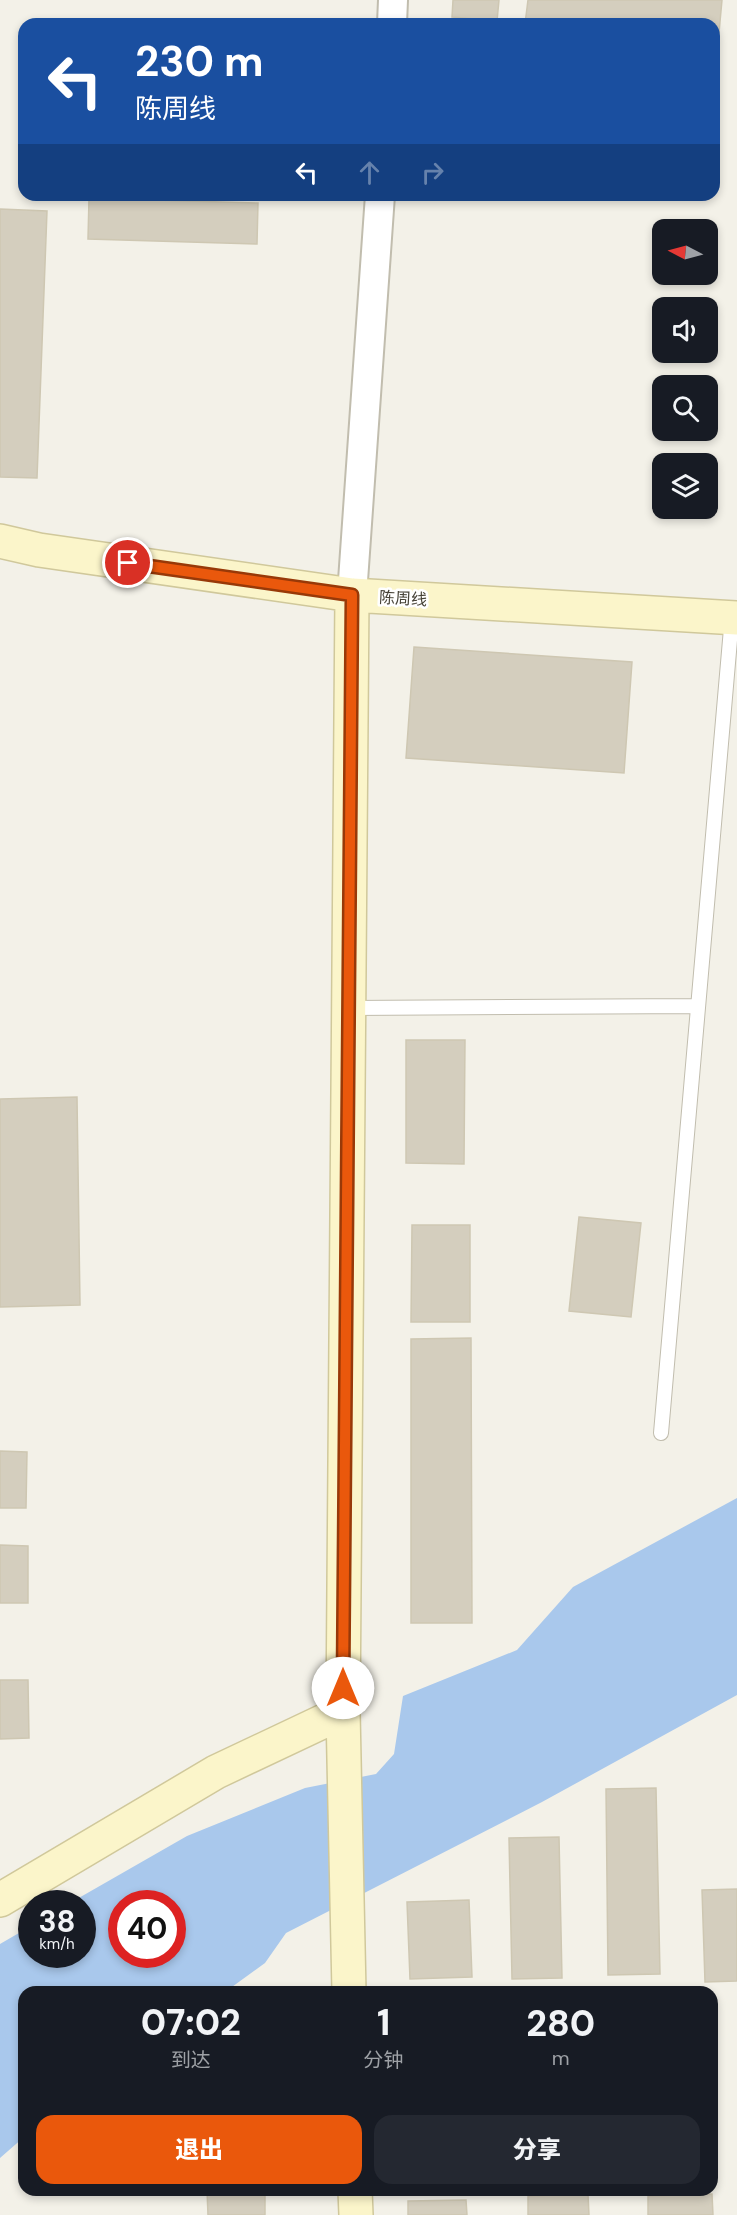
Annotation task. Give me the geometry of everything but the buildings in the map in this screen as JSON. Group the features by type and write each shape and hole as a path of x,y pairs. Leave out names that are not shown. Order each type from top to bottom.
{"street":[{"path":"392,18 393,0"},
{"path":"349,1986 343,1712 352,595 380,201"},
{"name":"陈周线","path":"0,541 39,550 352,595 734,617"},
{"path":"0,1900 216,1772 343,1712"},
{"path":"355,2196 356,2215"}],"lane":[{"path":"661,1433 734,617"},
{"path":"349,1008 698,1006"}],"water":[{"path":"737,1498 737,1695 542,1802 286,1933 265,1963 233,1986 18,1986 18,2142 0,2158 0,1944 18,1934 18,1968 96,1968 96,1890 93,1890 187,1836 305,1788 376,1774 394,1754 403,1696 517,1650 573,1587"}],"route":[{"path":"128,563 352,595 343,1688"}]}
